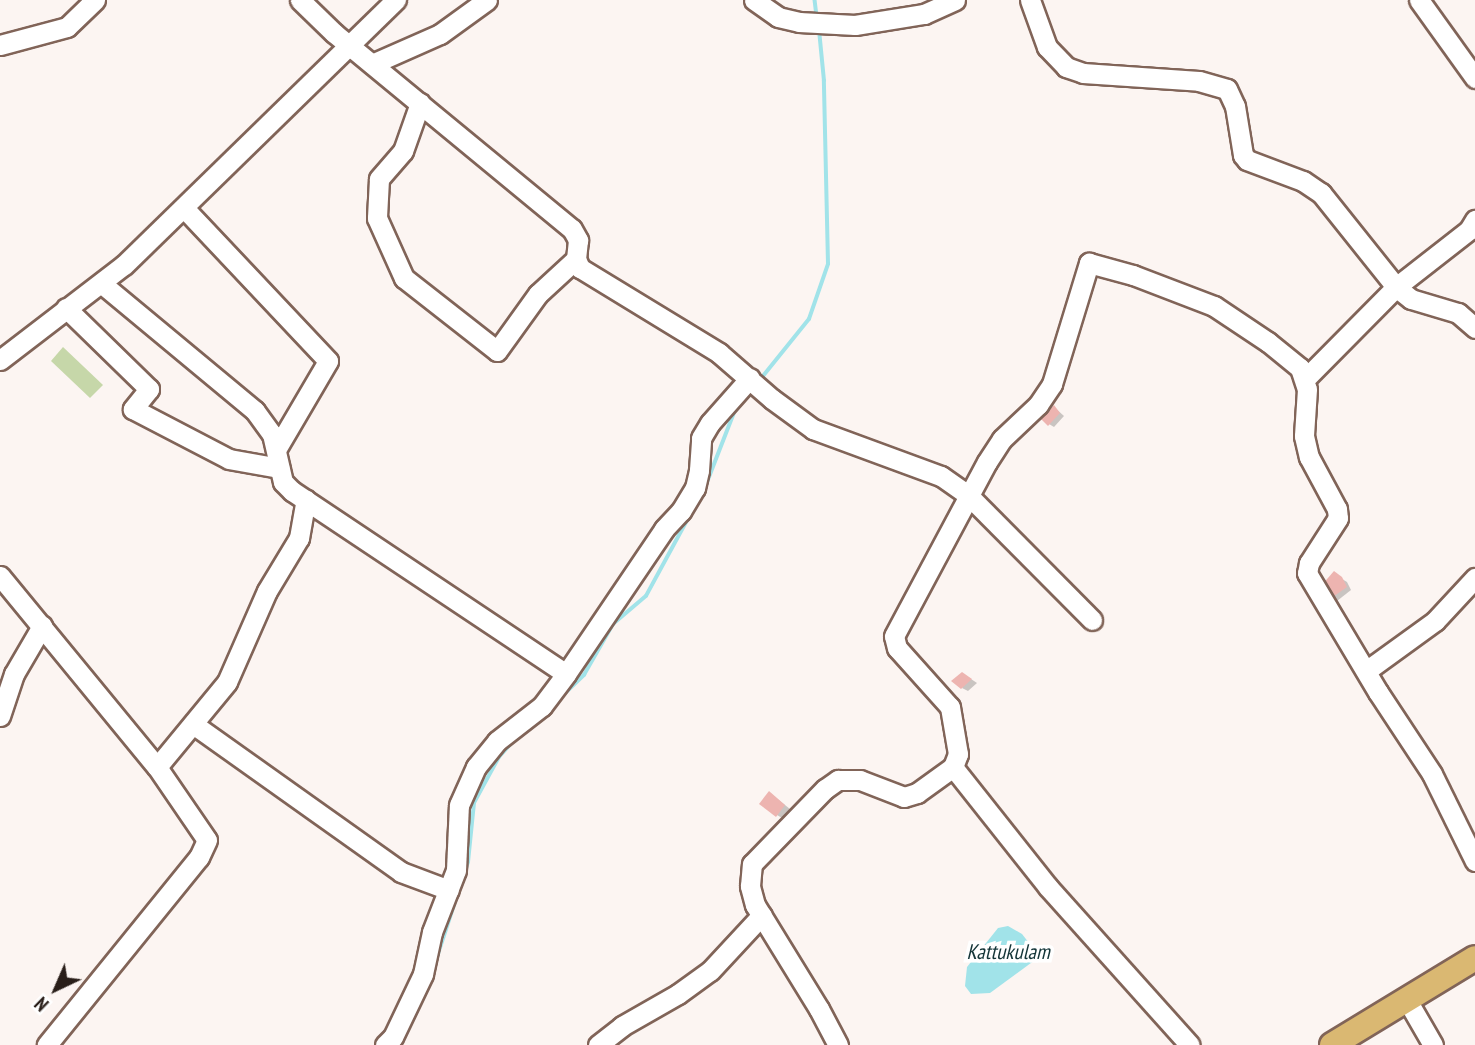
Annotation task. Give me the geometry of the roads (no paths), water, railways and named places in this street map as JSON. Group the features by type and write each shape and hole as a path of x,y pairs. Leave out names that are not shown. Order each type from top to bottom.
{"main road":[{"path":"1332,1045 1475,958"}],"street":[{"path":"0,45 67,27 95,0"},
{"path":"300,0 348,44 572,229 578,240 576,259 580,268 719,353 813,429 941,476 968,495 1092,621"},
{"path":"0,360 101,283 184,208 348,44 396,0"},
{"path":"372,64 440,34 487,0"},
{"path":"754,0 778,17 799,22 855,24 924,14 955,0"},
{"path":"1030,0 1047,47 1066,67 1083,73 1199,81 1227,89 1235,106 1242,155 1255,165 1303,181 1321,193 1396,287 1411,299 1458,313 1475,328"},
{"path":"1419,0 1475,78"},
{"path":"420,103 403,151 379,179 377,218 404,278 497,351 538,294 576,259"},
{"path":"184,208 328,361 278,458"},
{"path":"1306,378 1396,287 1469,230 1475,220"},
{"path":"838,1045 762,915 750,886 752,864 825,789 838,780 860,780 904,797 917,793 953,768 958,754 950,707 893,641 968,495 1002,439 1038,405 1052,384 1089,263 1133,275 1214,306 1268,342 1300,368 1306,378 1304,436 1309,457 1337,509 1338,518 1309,563 1307,573 1432,774 1475,861"},
{"path":"101,283 255,411 272,434 283,482 566,674"},
{"path":"66,308 149,389 133,409 229,459 278,458"},
{"path":"385,1045 393,1037 423,974 432,932 456,870 459,805 476,768 497,741 542,706 664,528 681,511 695,488 701,439 710,423 750,378"},
{"path":"157,767 227,682 267,591 299,538 306,500"},
{"path":"0,576 157,767 207,840 204,849 47,1045"},
{"path":"1366,670 1435,621 1475,578"},
{"path":"0,716 14,674 42,625"},
{"path":"193,724 401,872 449,890"},
{"path":"953,768 1048,887 1190,1045"},
{"path":"598,1045 622,1026 678,994 710,971 762,915"},
{"path":"1407,1000 1433,1045"}],"water":[{"name":"Kattukulam","path":"1008,926 1022,934 1033,948 1035,960 990,993 971,994 965,986 967,967 998,928"}],"waterway":[{"path":"815,0 817,16"},
{"path":"763,376 809,319 828,264 824,81 819,30"},
{"path":"704,490 735,410 745,398"},
{"path":"556,702 584,675 613,624 646,596 690,515"},
{"path":"436,960 468,862 474,803 499,757 516,738"}]}
